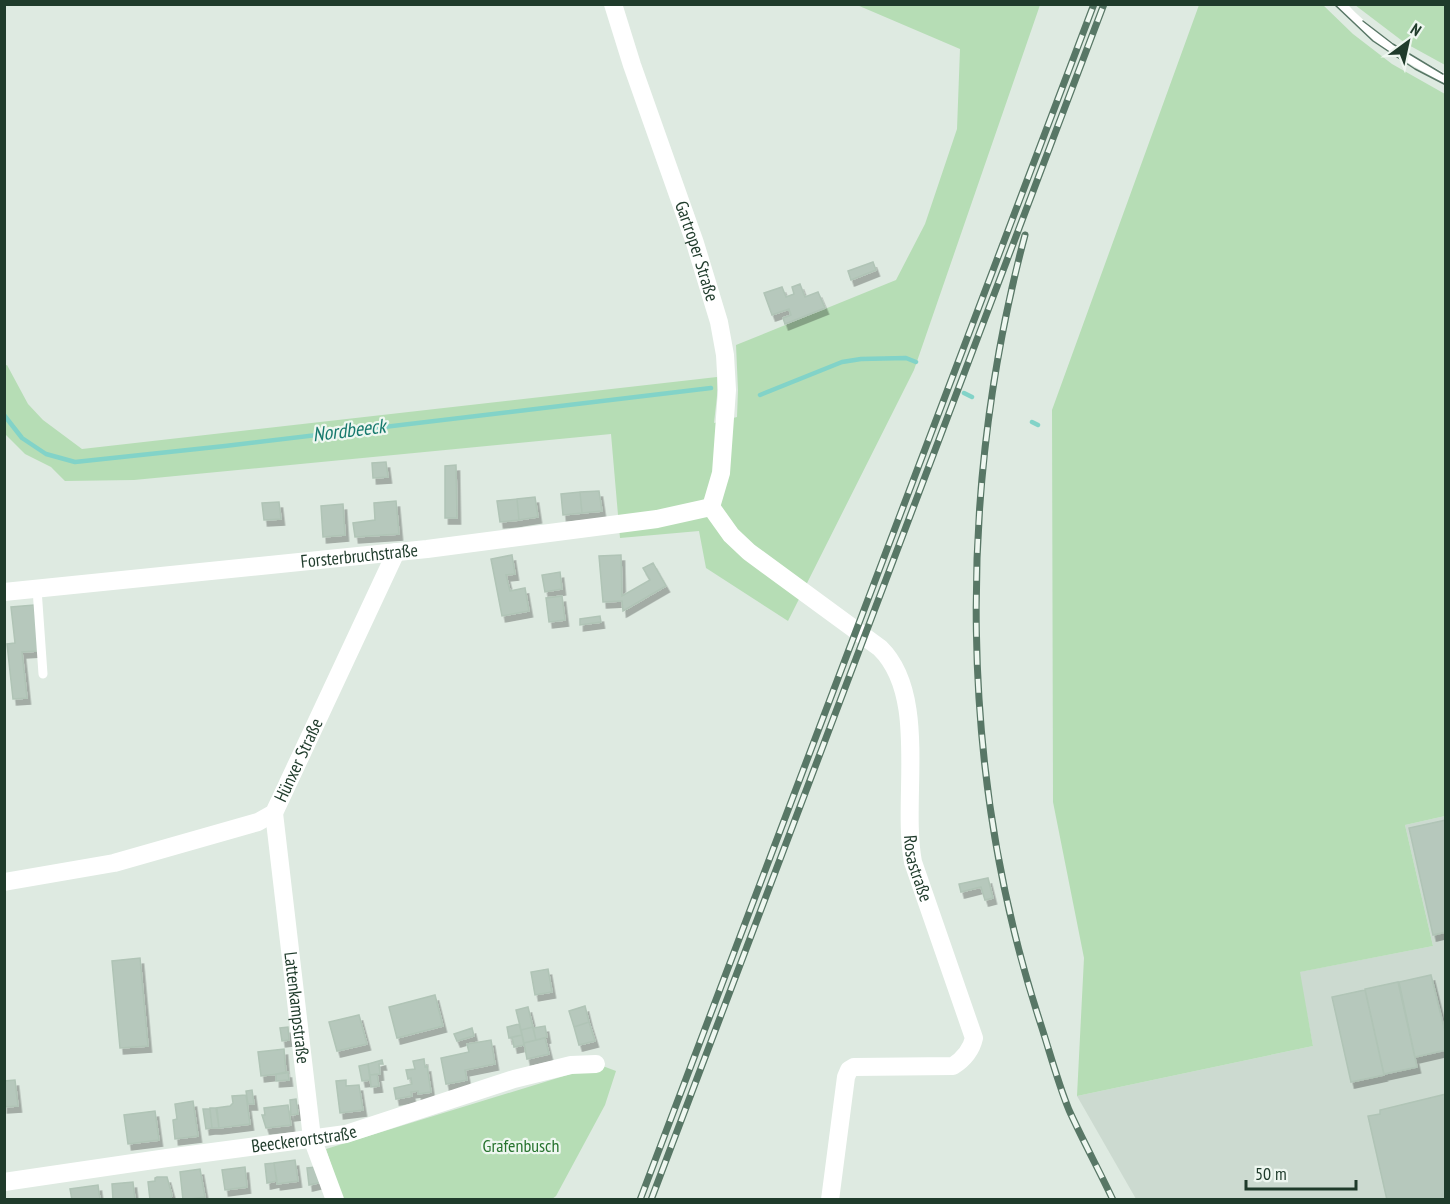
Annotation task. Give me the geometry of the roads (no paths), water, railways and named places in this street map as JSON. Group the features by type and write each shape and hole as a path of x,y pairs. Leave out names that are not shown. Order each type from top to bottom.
{"street":[{"name":"Gartroper Straße","path":"613,4 632,65 695,243 719,322 725,355 726,401 721,473 711,507"},
{"name":"Forsterbruchstraße","path":"4,592 396,552 657,519 711,507"},
{"name":"Rosastraße","path":"711,507 731,535 749,552 880,648 893,662 898,672 908,715 912,855 974,1038 972,1046 962,1061 952,1066 854,1067 849,1070 846,1077 830,1200"},
{"name":"Hünxer Straße","path":"4,882 114,863 258,822 274,813 396,552"},
{"name":"Lattenkampstraße","path":"274,813 312,1138 335,1200"},
{"name":"Beeckerortstraße","path":"4,1182 346,1134 514,1079 571,1065 596,1064"}],"lane":[{"path":"1341,4 1368,31 1400,54 1446,79"},
{"path":"37,589 43,674"}],"waterway":[{"name":"Nordbeeck","path":"760,395 842,362 861,359 906,358 916,362"},
{"name":"Nordbeeck","path":"4,415 22,438 46,454 75,462 711,388"},
{"name":"Nordbeeck","path":"964,393 972,397"},
{"name":"Nordbeeck","path":"1032,422 1038,425"}],"tram line":[{"path":"1334,4 1373,41 1415,69 1446,85"},
{"path":"1363,21 1393,44 1443,74"}],"railway":[{"path":"640,1200 1094,4"},
{"path":"651,1200 1104,4"},
{"path":"1025,235 1003,332 987,431 978,531 976,632 982,732 994,831 1014,929 1065,1100 1113,1200"}],"park label":[{"name":"Grafenbusch","path":"521,1146"}]}
